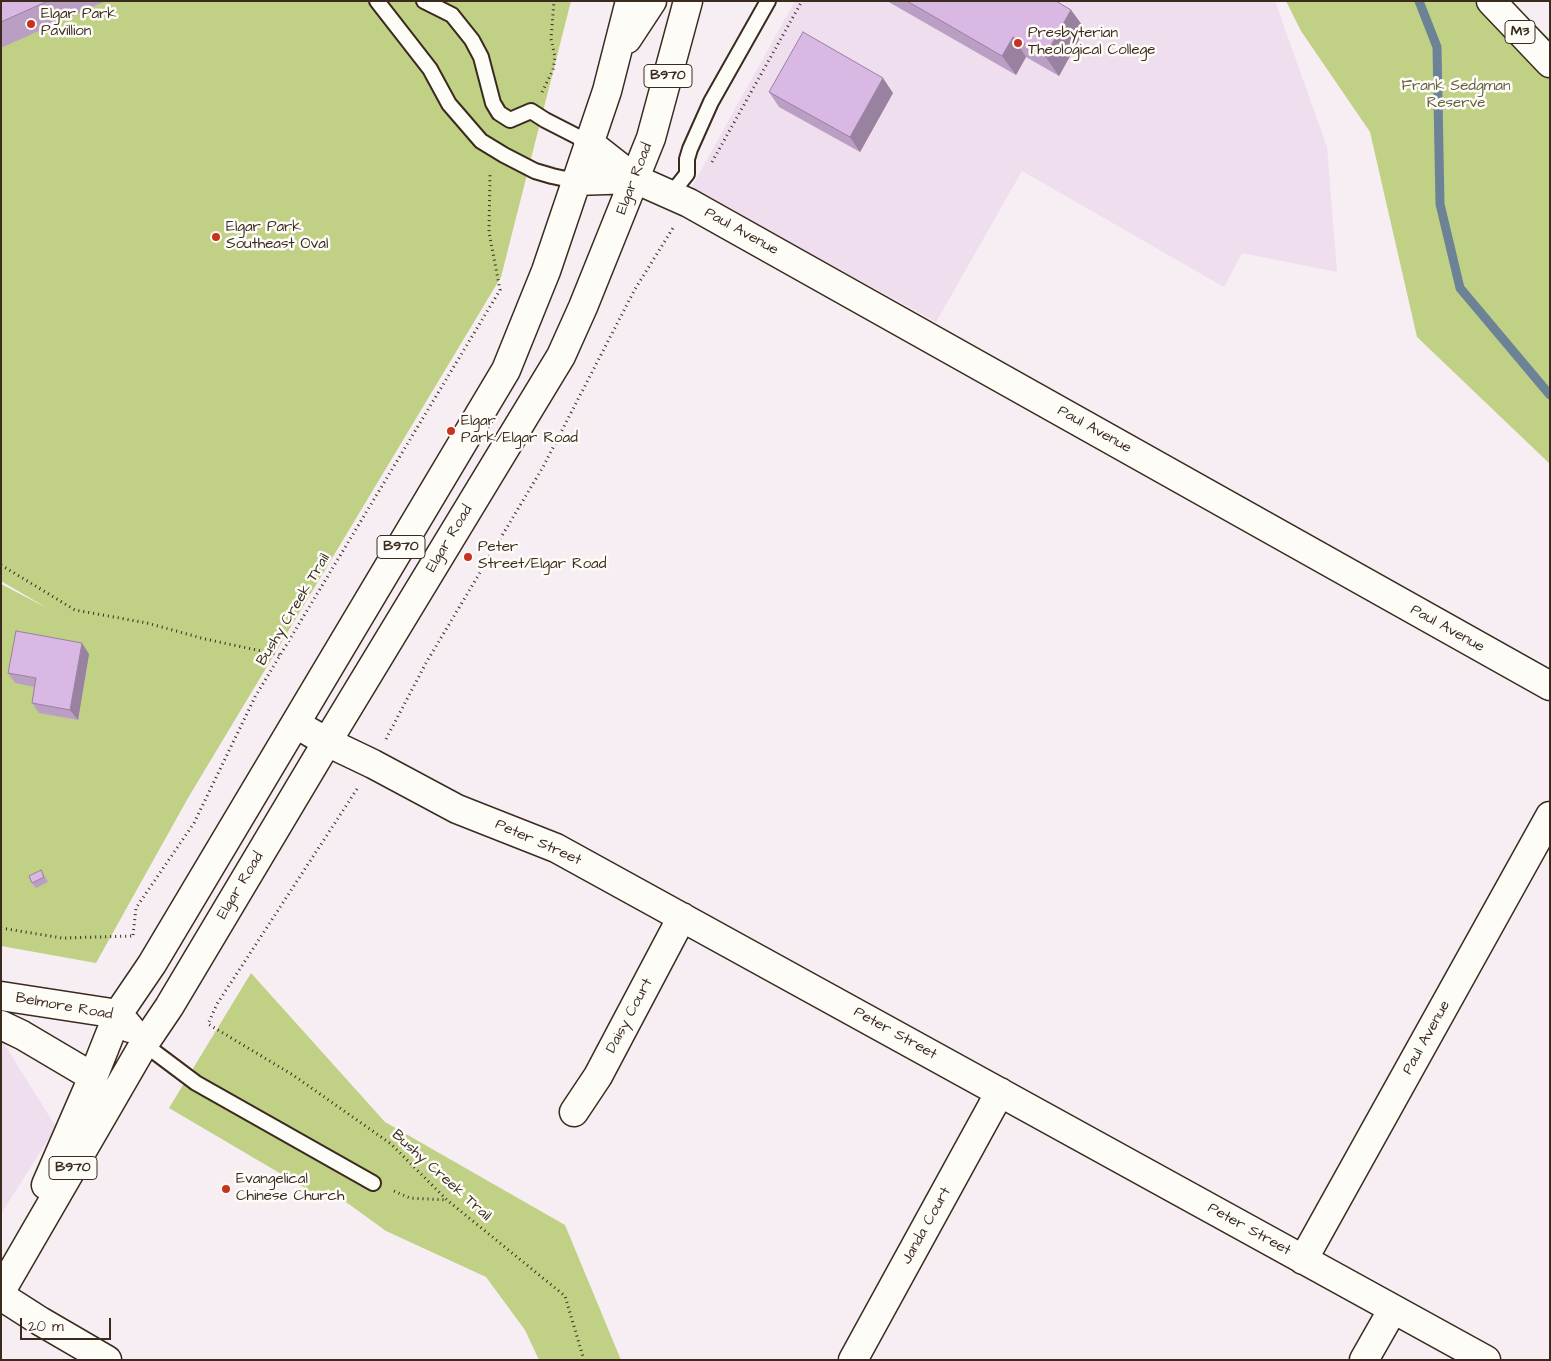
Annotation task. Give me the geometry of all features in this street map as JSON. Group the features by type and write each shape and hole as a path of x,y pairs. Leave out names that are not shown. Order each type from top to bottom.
{"main road":[{"name":"Elgar Road","path":"1,1291 118,1014 152,964 506,370 546,271 606,90 630,1"},
{"name":"Elgar Road","path":"616,55 652,1"},
{"name":"Elgar Road","path":"1,1291 144,1044 169,1007 561,356 583,307 651,138 688,1"},
{"name":"M3","path":"1491,1 1550,63"},
{"path":"588,142 635,179"},
{"path":"575,181 635,179"},
{"name":"Paul Avenue","path":"635,179 682,191 1550,686"},
{"name":"Peter Street","path":"296,724 457,809 556,848 1486,1360"},
{"name":"Paul Avenue","path":"1303,1260 1550,816"},
{"name":"Daisy Court","path":"574,1112 598,1076 682,917"},
{"name":"Belmore Road","path":"1,996 118,1014 144,1044"},
{"name":"Belmore Road","path":"1,1025 22,1035 93,1077"},
{"name":"Elgar Road","path":"93,1077 144,1044"},
{"name":"Janda Court","path":"853,1360 1000,1092"},
{"path":"1,1296 106,1360"},
{"path":"1364,1360 1393,1309"}],"lane":[{"path":"377,1 430,69 449,104 481,141 536,171 575,181"},
{"path":"424,1 452,15 472,40 481,57 493,102 499,113 510,120 531,111 588,142"},
{"path":"682,191 687,159 698,129 711,102 768,1"},
{"path":"144,1044 196,1083 373,1183"}],"path":[{"path":"710,165 802,1"},
{"path":"373,764 426,663 543,467 635,289 682,191"},
{"name":"Bushy Creek Trail","path":"132,944 136,908 194,823 255,697 500,290"},
{"path":"1,565 74,610 147,623 205,639 280,655"},
{"name":"Bushy Creek Trail","path":"373,764 217,1004 208,1024 293,1075 391,1144 447,1200 564,1296 584,1360"},
{"path":"1,928 62,938 133,936"},
{"path":"373,1183 410,1198 447,1200"}],"shaded area":[{"path":"795,1 1275,1 1327,147 1337,272 1242,253 1224,287 1022,171 936,322 691,188"},
{"path":"1,1042 3,1042 56,1127 1,1214"}],"green space":[{"name":"Elgar Park Southeast Oval","path":"1,1 571,1 501,277 188,798 96,963 1,946 1,584 47,608 1,581"},
{"name":"Frank Sedgman Reserve","path":"1286,1 1509,1 1550,39 1550,464 1417,337 1370,132 1301,31"},
{"path":"251,973 385,1122 565,1225 621,1360 539,1360 525,1330 486,1277 386,1231 328,1189 322,1198 169,1108"}],"building":[{"path":"1,1 48,1 1,22"},
{"name":"Presbyterian Theological College","path":"907,1 1056,1 1071,10 1045,56 1013,37 1002,56"},
{"path":"803,32 883,78 850,137 769,92"},
{"path":"16,631 82,643 70,710 32,703 36,678 8,673"},
{"path":"41,870 44,877 32,883 29,876"}],"waterway":[{"path":"1419,1 1437,47 1440,204 1460,288 1550,395"}],"place":[{"name":"Elgar Park Pavillion","path":"31,24"},
{"name":"Presbyterian Theological College","path":"1018,43"},
{"name":"Elgar Park Southeast Oval","path":"216,237"},
{"name":"Elgar Park/Elgar Road","path":"451,431"},
{"name":"Peter Street/Elgar Road","path":"468,557"},
{"name":"Evangelical Chinese Church","path":"226,1189"}]}
